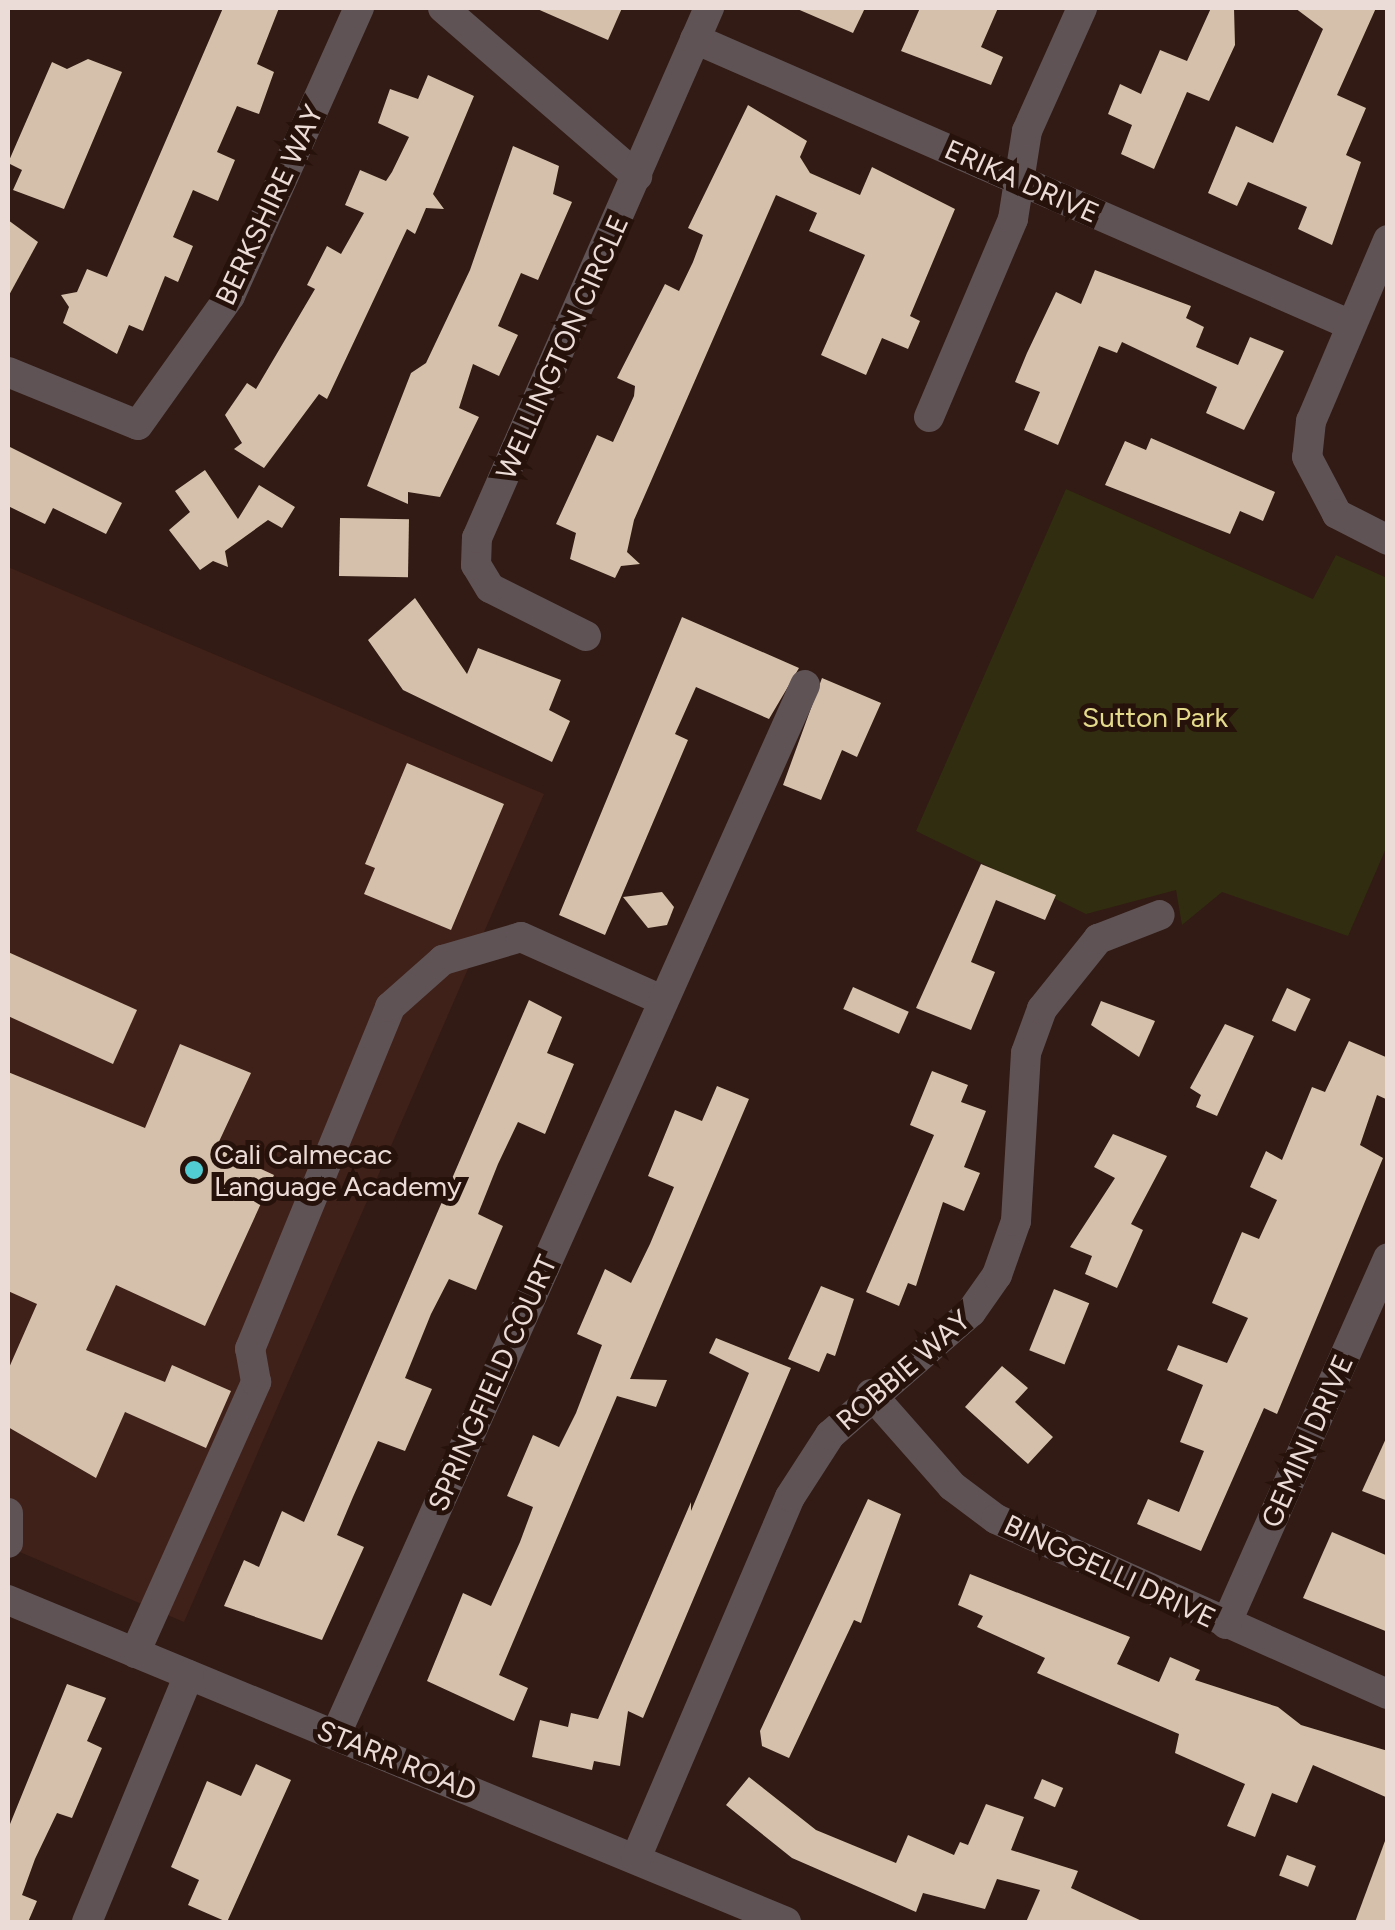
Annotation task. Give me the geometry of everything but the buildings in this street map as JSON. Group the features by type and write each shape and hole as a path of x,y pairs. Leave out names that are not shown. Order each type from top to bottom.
{"street":[{"name":"BERKSHIRE WAY","path":"8,372 138,425 230,296 359,8"},
{"path":"443,8 638,176"},
{"name":"WELLINGTON CIRCLE","path":"586,636 490,588 476,566 477,538 710,8"},
{"path":"929,417 1014,219 1014,178 1082,8"},
{"name":"ERIKA DRIVE","path":"696,39 1349,324"},
{"path":"1388,240 1349,324 1306,457 1337,514 1388,540"},
{"name":"SPRINGFIELD COURT","path":"336,1734 805,685"},
{"name":"ROBBIE WAY","path":"636,1858 790,1497 830,1434 871,1394 971,1312 997,1275 1016,1222 1026,1054 1049,996 1098,940 1160,914"},
{"path":"134,1653 256,1382 250,1349 390,1007 443,960 521,937 662,1000"},
{"name":"GEMINI DRIVE","path":"1226,1624 1388,1258"},
{"name":"BINGGELLI DRIVE","path":"871,1394 952,1486 996,1519 1388,1694"},
{"path":"8,1513 8,1543"},
{"name":"STARR ROAD","path":"8,1600 786,1922"},
{"path":"87,1922 190,1676"}],"shaded area":[{"name":"Cali Calmecac Language Academy","path":"8,567 544,794 184,1622 8,1547"}],"green space":[{"name":"Sutton Park","path":"1066,489 1313,599 1336,555 1387,578 1387,846 1348,936 1222,892 1182,925 1176,890 1086,914 916,831"}],"place":[{"name":"Cali Calmecac Language Academy","path":"194,1170"}]}
